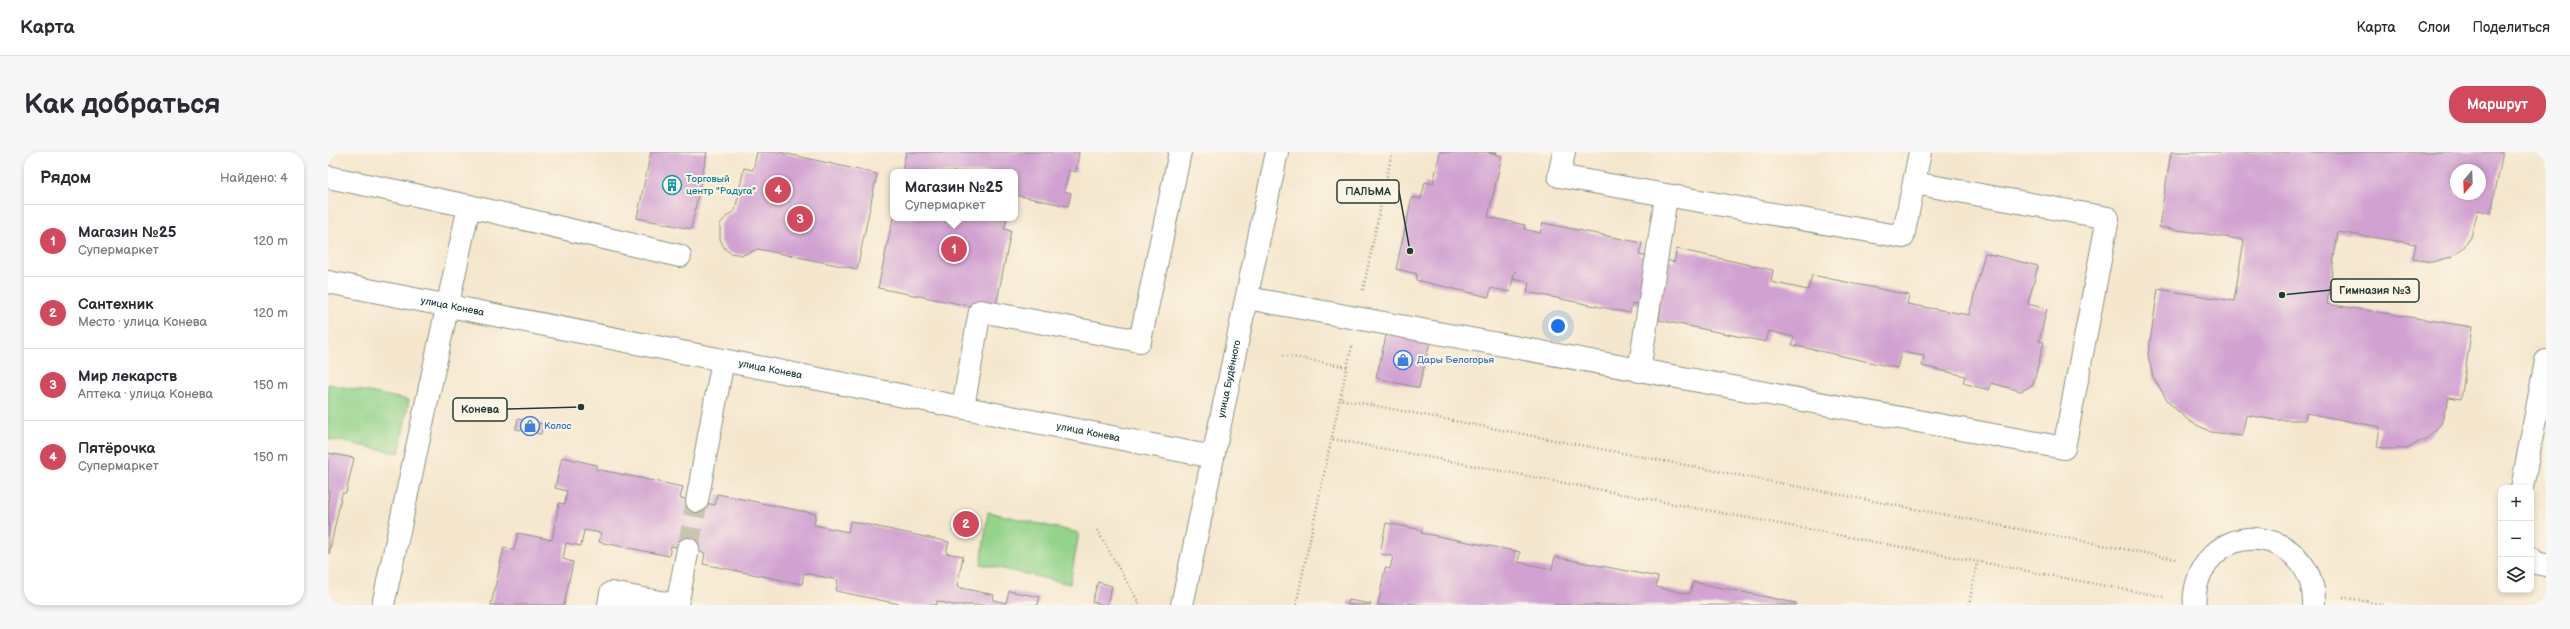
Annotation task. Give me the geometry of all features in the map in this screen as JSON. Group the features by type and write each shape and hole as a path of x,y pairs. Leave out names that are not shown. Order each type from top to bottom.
{"street":[{"path":"962,407 980,311 1140,341 1180,152"},
{"name":"улица Будённого","path":"1182,605 1277,152"},
{"path":"1564,152 1559,176 1903,237 1920,152"},
{"path":"328,177 469,206 680,256"},
{"path":"1247,298 2064,448 2108,218 1914,183"},
{"path":"1639,371 1666,196"},
{"path":"383,605 449,306 469,206"},
{"name":"улица Конева","path":"328,282 1213,456"},
{"path":"697,501 723,360"},
{"path":"2523,485 2546,361"},
{"path":"2194,604 2196,583 2206,564 2220,550 2238,541 2259,539 2279,544 2296,555 2308,572 2314,598"},
{"path":"609,605 612,593 677,605 688,549"},
{"path":"2534,561 2536,563 2546,565"}],"path":[{"path":"1358,318 1392,152"},
{"path":"1282,355 1347,367 1333,439 1296,605"},
{"path":"1340,399 2206,564"},
{"path":"1333,439 2194,604"},
{"path":"1097,530 1140,605"},
{"path":"1969,605 1977,562"},
{"path":"2314,598 2386,605"}],"green space":[{"path":"328,384 409,400 399,453 328,439"},
{"path":"988,512 1079,533 1070,584 981,564"}],"building":[{"name":"Торговый центр \"Радуга\"","path":"651,152 707,152 691,229 637,218"},
{"path":"757,152 779,152 877,174 857,269 758,249 743,255 730,253 725,249 720,239 720,224 728,215 735,211 744,168 753,170"},
{"path":"906,152 1079,152 1076,172 1069,170 1064,191 1071,193 1068,206 1018,196 1018,169 903,169"},
{"path":"1440,152 1497,152 1496,154 1489,153 1502,156 1488,217 1525,225 1524,229 1540,233 1543,223 1642,243 1639,255 1674,262 1677,249 1773,270 1771,282 1808,290 1812,275 1909,295 1907,304 1969,315 1985,253 2038,266 2028,304 2047,309 2039,341 2044,342 2033,385 2021,391 1991,383 1989,390 1963,383 1965,376 1922,366 1924,356 1901,352 1897,368 1792,345 1794,337 1769,331 1766,342 1659,320 1661,309 1632,303 1630,313 1527,292 1529,282 1513,279 1510,292 1491,288 1489,297 1416,280 1417,274 1396,269 1412,197 1421,199 1425,182 1433,184"},
{"path":"2171,152 2503,152 2491,213 2478,210 2471,237 2464,247 2451,257 2432,262 2413,259 2416,244 2338,232 2327,304 2472,327 2461,399 2449,397 2441,424 2427,438 2407,448 2391,449 2377,447 2380,427 2306,413 2305,420 2276,420 2246,415 2242,436 2211,432 2189,421 2169,403 2153,377 2148,355 2158,289 2234,301 2244,240 2159,227"},
{"path":"892,221 1006,221 1004,229 1011,231 995,311 878,288"},
{"name":"Дары Белогорья","path":"1387,332 1430,342 1419,388 1376,378"},
{"name":"Колос","path":"518,419 543,424 541,434 516,429"},
{"path":"328,453 354,458 346,493 342,493 329,554"},
{"path":"562,457 597,465 596,469 683,487 680,498 715,505 717,494 816,514 814,525 848,532 850,521 949,542 946,553 963,556 957,587 994,595 993,600 1006,603 1009,591 1040,597 1038,605 953,605 937,601 936,605 904,605 836,591 838,580 804,573 802,584 703,564 705,553 688,549 671,546 669,556 599,542 601,533 584,530 581,546 566,543 563,559 573,562 564,605 491,605 504,547 514,550 518,533 552,540 559,503 565,504 567,491 555,488"},
{"path":"1386,523 1422,530 1421,533 1520,552 1518,562 1552,569 1555,557 1658,577 1656,587 1690,594 1693,582 1796,603 1796,605 1420,605 1409,603 1408,605 1378,605 1385,568 1390,569 1393,556 1380,554"},
{"path":"1098,582 1112,586 1107,605 1092,602"},
{"path":"1349,600 1371,604 1371,605 1347,605"}],"tunnel":[{"path":"688,549 697,501"}],"place":[{"name":"Торговый центр \"Радуга\"","path":"672,185"},
{"name":"Пятёрочка","path":"778,190"},
{"name":"Мир лекарств","path":"800,219"},
{"name":"Магазин №25","path":"954,249"},
{"name":"ПАЛЬМА","path":"1410,251"},
{"name":"Гимназия №3","path":"2282,295"},
{"name":"Дары Белогорья","path":"1403,360"},
{"name":"Конева","path":"581,407"},
{"name":"Колос","path":"530,426"},
{"name":"Сантехник","path":"966,524"}]}
